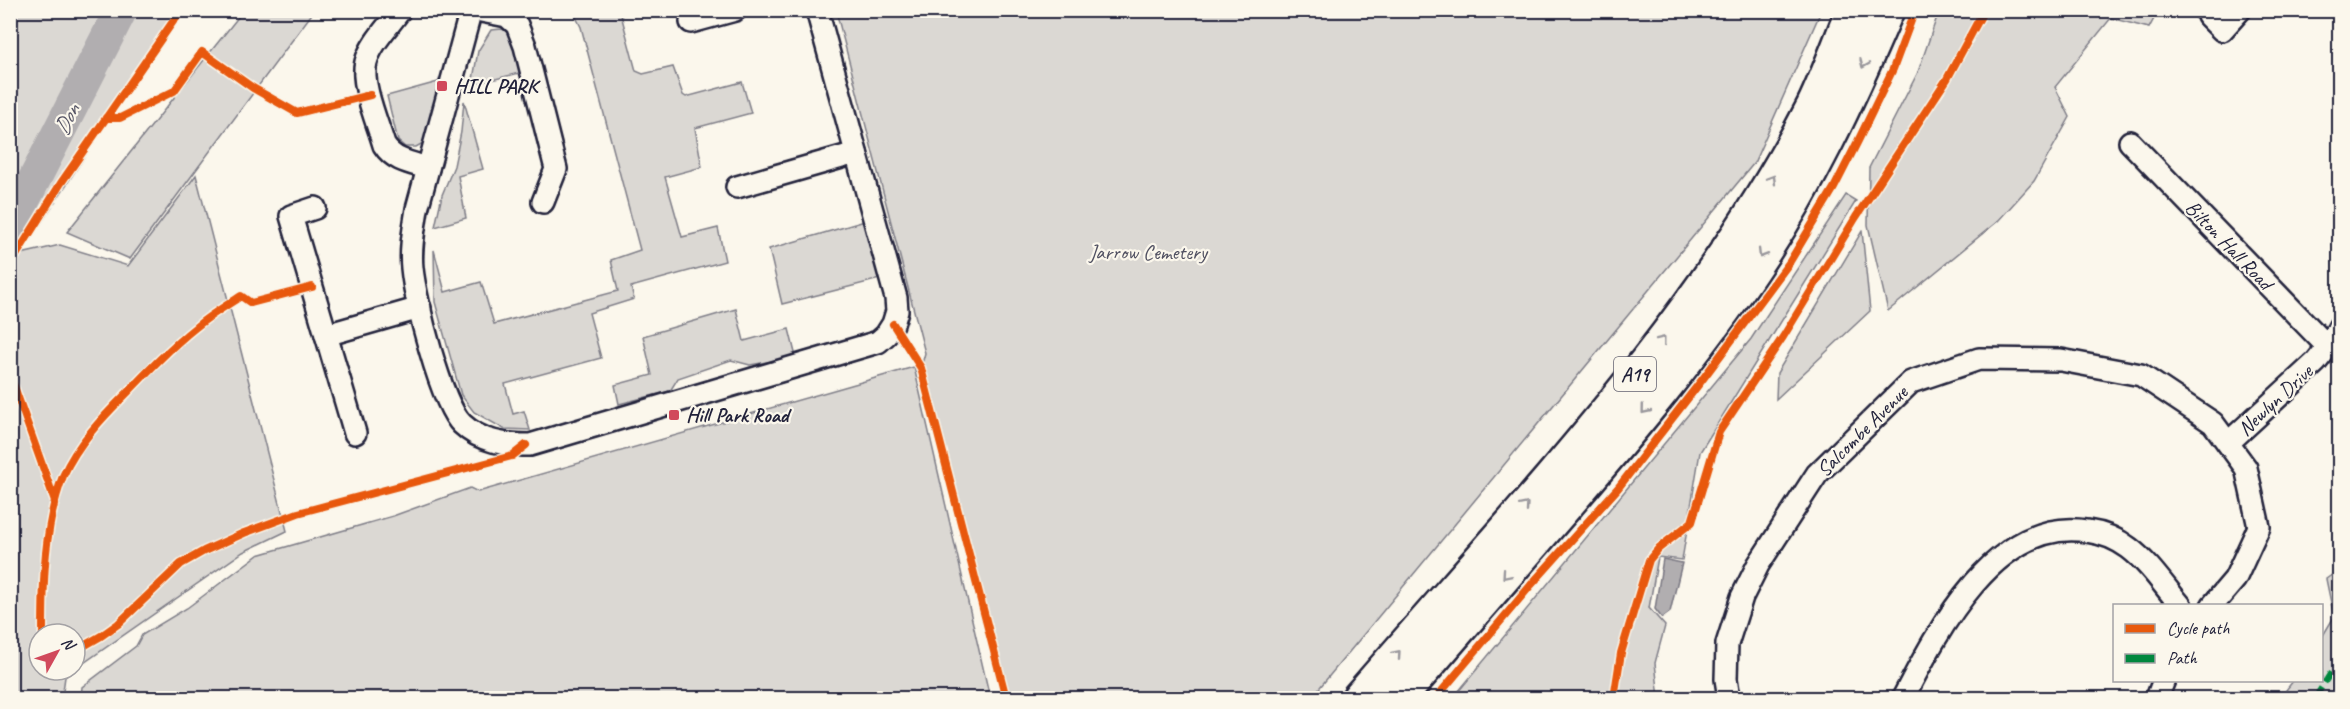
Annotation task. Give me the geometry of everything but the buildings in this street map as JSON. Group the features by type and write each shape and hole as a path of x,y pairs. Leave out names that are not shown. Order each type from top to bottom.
{"highway":[{"name":"A19","path":"1359,699 1590,431 1716,269 1773,179 1814,105 1853,10"},
{"name":"A19","path":"1399,699 1610,454 1718,319 1755,266 1811,171 1851,95 1887,10"}],"street":[{"path":"400,10 374,47 367,60 364,74 384,145 389,153 398,159 428,168"},
{"path":"471,10 417,209 412,241 412,268 442,390 450,408 461,423 476,435 493,442 511,445 530,445 865,347 878,342 886,335 897,311 896,298 818,10"},
{"path":"476,10 507,16 517,25 525,46 556,169 543,202"},
{"path":"691,22 735,10"},
{"path":"2208,16 2222,30 2240,10"},
{"name":"Bilton Hall Road","path":"2130,142 2328,347"},
{"path":"737,187 856,153"},
{"path":"315,208 291,216 354,433"},
{"path":"326,335 420,308"},
{"name":"Newlyn Drive","path":"2228,443 2316,362 2340,326"},
{"name":"Salcombe Avenue","path":"1729,699 1726,679 1727,644 1742,597 1758,565 1817,474 1911,382 1979,359 2061,360 2141,375 2213,423 2246,468 2259,527 2235,579 2214,604"},
{"path":"1903,699 1932,642 1956,605 1986,571 2015,548 2039,535 2069,528 2103,534 2128,548 2151,568 2179,604"},
{"path":"2157,699 2164,682"}],"green space":[{"name":"Jarrow Cemetery","path":"836,10 1821,11 1754,163 1311,698 1006,698 921,368 925,353"},
{"path":"10,11 180,11 21,254 60,245 128,266 196,175 287,531 243,552 87,661 87,622 27,622 27,682 64,682 62,698 11,698"},
{"path":"243,11 314,11 130,259 67,232"},
{"path":"573,11 620,11 636,71 643,74 673,67 683,95 686,97 742,82 751,113 695,128 702,167 665,177 682,237 718,228 725,261 631,287 634,299 589,313 601,358 505,384 513,414 524,411 530,430 504,429 474,412 461,395 435,302 434,250 445,292 481,282 494,324 618,291 611,260 640,250 581,27"},
{"path":"1939,11 2158,11 2149,28 2111,18 2055,87 2070,117 2034,181 1998,221 1888,311 1868,225 1869,168 1918,72"},
{"path":"502,29 513,34 523,72 472,85 478,51 491,30"},
{"path":"438,82 439,92 423,143 416,147 405,147 398,141 387,96"},
{"path":"464,101 483,169 458,176 466,218 435,227 442,195 454,166"},
{"path":"1846,195 1856,201 1700,452 1682,560 1658,557 1649,608 1665,626 1655,663 1659,698 1453,698 1751,339"},
{"path":"865,221 880,279 782,304 769,249"},
{"path":"1862,231 1870,311 1776,399 1777,373"},
{"path":"736,309 744,341 789,329 796,357 750,365 731,360 678,378 670,391 619,404 615,385 652,375 643,336"},
{"path":"914,367 990,698 81,698 82,687 136,646 142,635 187,608 258,555 393,516 470,488 478,492"},
{"path":"2339,570 2339,698 2280,698 2292,682 2323,682 2323,635 2334,617 2326,579"}],"shaded area":[{"path":"1663,559 1682,563 1670,612 1662,618 1655,609"}],"waterway":[{"name":"Don","path":"10,227 121,10"}],"marked path":[{"path":"2315,698 2340,658"}],"cycle path":[{"path":"10,265 61,183 181,10"},
{"path":"1436,698 1531,585 1618,488 1789,263 1834,188 1858,141 1893,69 1915,10"},
{"path":"1614,698 1621,653 1649,560 1659,548 1692,522 1719,432 1783,337 1856,217 1947,79 1984,10"},
{"path":"106,118 120,118 174,91 202,52 253,88 297,113 370,95"},
{"path":"43,622 44,574 52,514 63,476 91,431 160,359 201,323 241,296 251,303 312,287"},
{"path":"893,324 921,368 1006,698"},
{"path":"10,375 55,501"},
{"path":"87,644 118,624 181,564 204,551 298,513 512,456 526,445"}],"place":[{"name":"HILL PARK","path":"442,86"},
{"name":"Hill Park Road","path":"674,415"}]}
